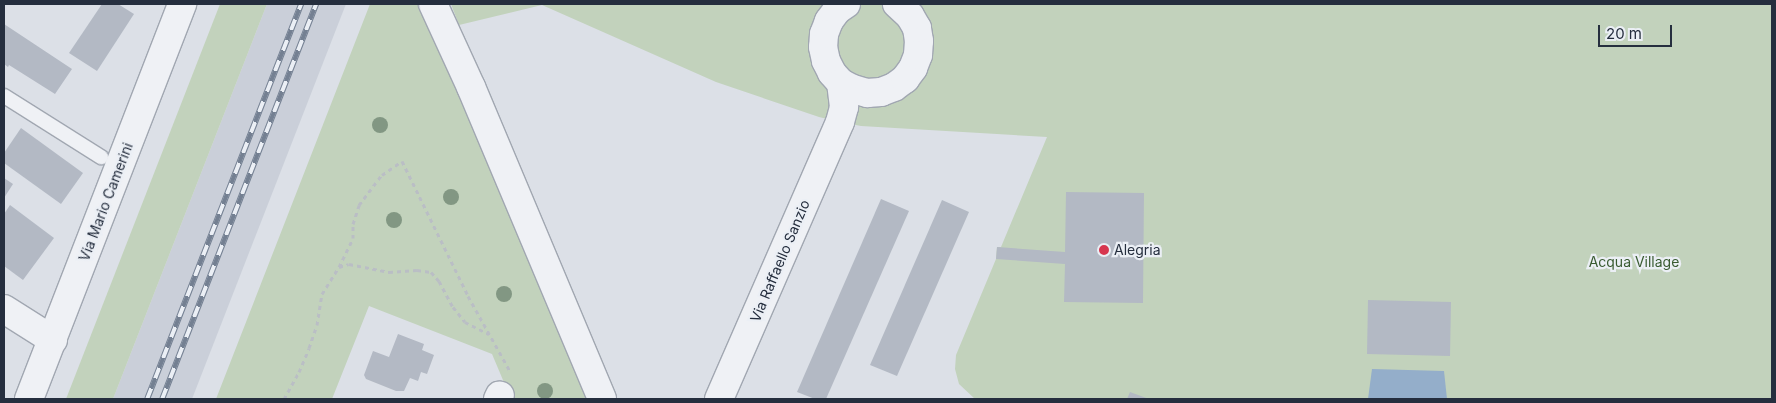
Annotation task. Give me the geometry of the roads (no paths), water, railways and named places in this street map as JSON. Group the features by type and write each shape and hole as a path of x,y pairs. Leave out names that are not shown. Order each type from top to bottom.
{"street":[{"name":"Via Mario Camerini","path":"29,399 182,4"},
{"path":"433,4 471,87 602,399"},
{"name":"Via Raffaello Sanzio","path":"719,399 840,122 844,107 841,83 832,73 826,61 823,47 824,34 829,20 837,10 846,4"},
{"path":"841,83 854,90 881,92 894,87 905,79 913,68 918,55 920,41 917,28 910,16 897,4"},
{"name":"Via Raffaello Sanzio","path":"840,122 850,108 867,92"},
{"path":"4,309 53,340"}],"lane":[{"path":"4,96 101,157"}],"water":[{"path":"1372,369 1444,371 1447,399 1368,399"}],"railway":[{"path":"147,399 301,4"},
{"path":"162,399 316,4"}],"place":[{"name":"Alegria","path":"1104,250"}],"park label":[{"name":"Acqua Village","path":"1634,262"}]}
